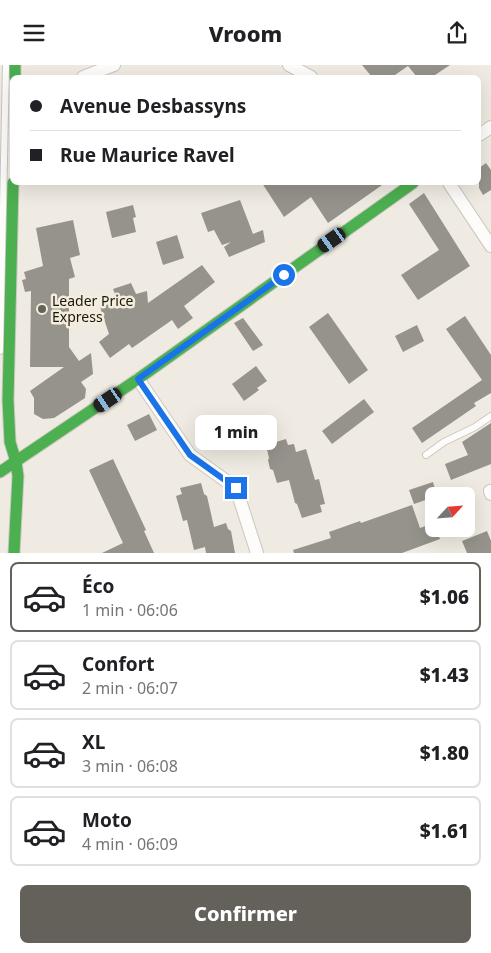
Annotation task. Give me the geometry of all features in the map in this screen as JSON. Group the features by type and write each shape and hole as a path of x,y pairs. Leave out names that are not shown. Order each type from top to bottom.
{"street":[{"path":"88,75 114,65"},
{"path":"289,65 307,75"},
{"path":"13,185 8,400 10,442 18,476 14,553"},
{"path":"0,472 138,379 410,185"},
{"path":"450,185 491,246"},
{"path":"138,379 190,455 236,488 257,553"}],"lane":[{"path":"0,351 6,65"},
{"path":"426,455 444,441 475,427 491,416"}],"building":[{"path":"362,65 450,65 435,75 415,75 408,66 395,75 370,75"},
{"path":"486,163 491,170 491,190 483,195 479,188 479,185 481,185 481,167"},
{"path":"263,185 382,185 328,223 311,197 284,217"},
{"path":"424,193 470,266 418,300 401,275 439,250 409,204"},
{"path":"240,200 253,234 263,230 265,242 229,257 224,247 231,242 222,245 214,230 208,232 201,213"},
{"path":"133,205 136,217 133,218 136,232 112,238 106,212"},
{"path":"73,220 80,255 70,258 75,277 69,279 69,347 79,361 91,353 93,374 81,382 86,389 85,398 54,418 43,419 34,414 34,398 30,391 64,367 30,367 31,291 25,292 22,280 26,279 24,272 43,266 36,228"},
{"path":"177,235 184,258 163,265 156,242"},
{"path":"202,265 215,282 184,306 193,318 178,329 172,320 132,348 129,344 110,358 99,342 109,334 100,307 118,301 113,289 131,283 136,294 147,291 148,303"},
{"path":"328,313 368,370 349,384 309,327"},
{"path":"465,316 491,355 491,393 474,403 476,406 422,443 412,428 482,380 446,329"},
{"path":"243,318 263,345 253,351 234,323"},
{"path":"417,325 424,341 403,352 395,336"},
{"path":"256,366 267,381 257,388 259,390 244,401 232,384"},
{"path":"364,399 374,412 332,444 322,431"},
{"path":"149,414 157,430 135,441 127,425"},
{"path":"491,423 491,464 451,480 445,464 468,455 462,442"},
{"path":"286,439 288,445 294,444 296,452 306,449 315,480 319,479 325,504 320,505 322,512 302,518 295,503 289,480 277,483 273,470 270,469 266,445"},
{"path":"113,459 146,530 144,531 154,553 102,553 123,543 89,470"},
{"path":"433,482 434,487 425,487 425,500 414,504 409,490"},
{"path":"201,483 204,494 207,496 214,527 226,523 231,531 235,553 206,553 205,547 194,550 187,520 183,521 176,496 182,494 180,488"},
{"path":"412,505 420,528 425,526 425,537 439,537 440,539 402,553 294,553 293,550 331,538 329,532 360,521 361,523"},
{"path":"487,531 491,541 491,553 467,553 462,541"}],"traffic: fast":[{"path":"15,65 15,75"},
{"path":"13,185 8,400 10,442 18,476 14,553"},
{"path":"0,472 138,379 410,185"}],"place":[{"name":"Leader Price Express","path":"42,309"}],"route":[{"path":"236,488 190,455 138,379 284,275"}]}
